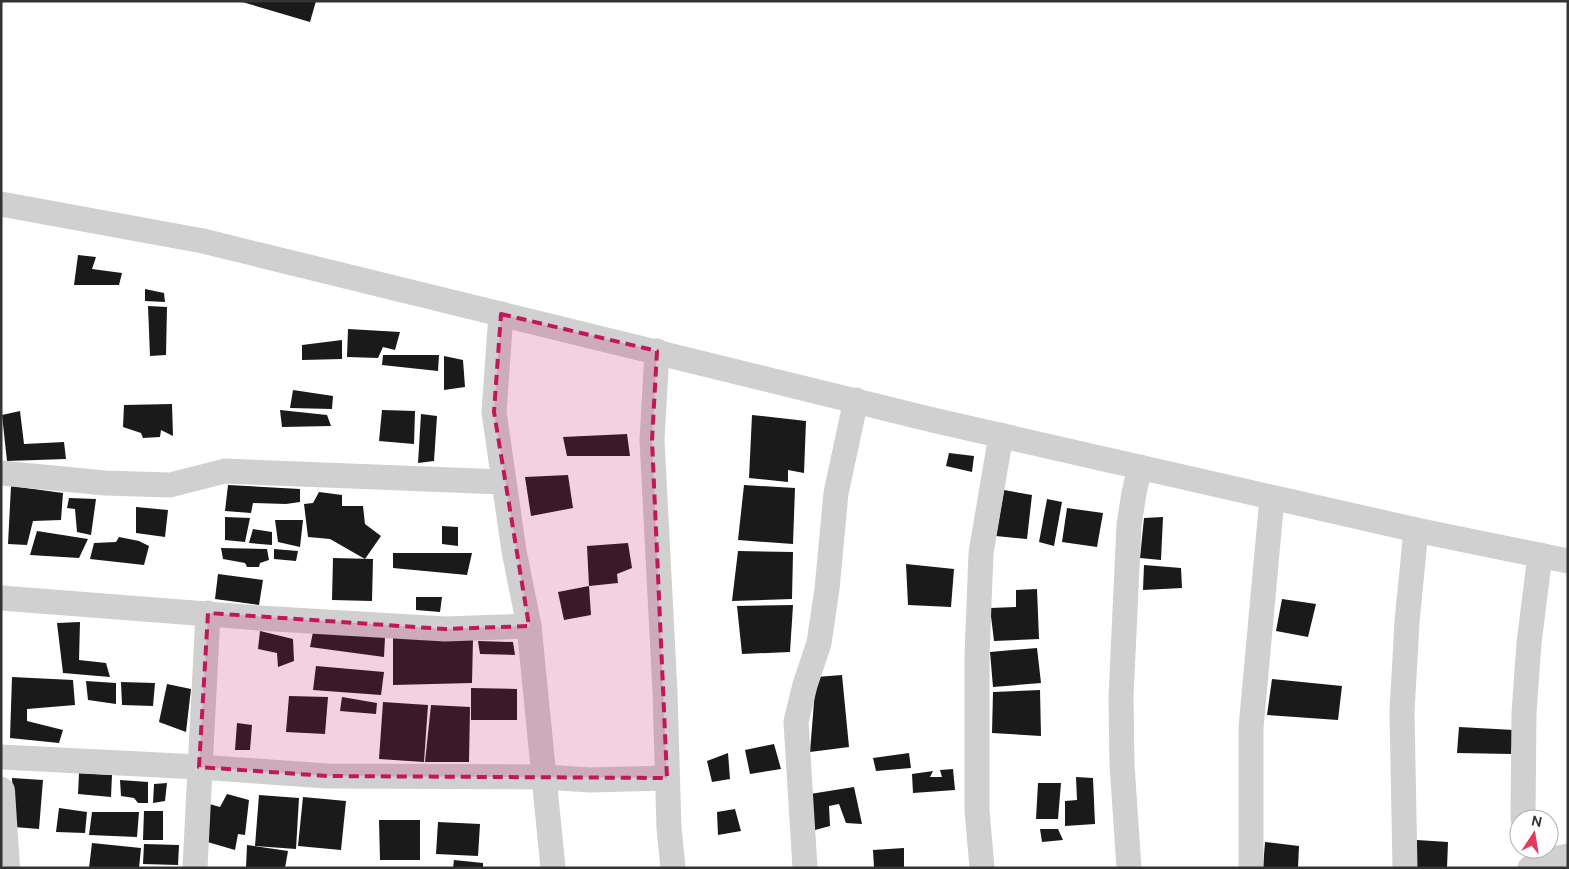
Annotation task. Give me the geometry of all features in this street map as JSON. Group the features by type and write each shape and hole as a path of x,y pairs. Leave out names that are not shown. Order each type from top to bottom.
{"street":[{"path":"1,204 203,241 856,400 1272,498 1568,561"},
{"path":"501,314 494,412 514,550 529,626 553,868"},
{"path":"656,351 652,440 665,692 669,828 673,868"},
{"path":"805,868 796,722 805,685 819,643 827,589 836,493 856,400"},
{"path":"982,868 977,810 977,655 981,553 1001,434"},
{"path":"1128,868 1122,765 1121,697 1129,525 1140,467"},
{"path":"1,473 105,483 170,485 225,471 503,482"},
{"path":"1251,868 1251,728 1272,498"},
{"path":"1405,868 1402,712 1407,622 1416,530"},
{"path":"1523,809 1525,704 1529,643 1540,555"},
{"path":"1,598 103,607 445,629 529,626"},
{"path":"194,868 208,613"},
{"path":"1,757 199,767 327,776 544,777 590,780 667,778"},
{"path":"1,791 6,868"},
{"path":"1530,868 1539,862 1568,856"}],"highlighted area":[{"path":"501,314 657,351 652,440 667,778 327,776 199,767 208,613 445,629 529,626 494,412"}],"building":[{"path":"239,1 316,1 310,22"},
{"path":"78,255 96,257 92,269 122,273 119,285 74,285"},
{"path":"145,289 164,293 165,302 145,301"},
{"path":"148,306 167,307 166,355 150,356"},
{"path":"348,329 400,332 395,350 383,347 378,358 347,357"},
{"path":"342,340 342,359 302,360 302,345"},
{"path":"383,355 439,355 438,371 382,365"},
{"path":"444,356 463,360 465,387 444,390"},
{"path":"293,390 333,396 332,409 290,408"},
{"path":"172,404 173,436 161,430 160,437 143,438 141,433 123,427 124,405"},
{"path":"280,410 327,415 331,426 282,427"},
{"path":"382,410 415,411 414,444 379,441"},
{"path":"20,411 24,444 64,442 66,459 7,461 2,415"},
{"path":"421,414 437,416 434,461 418,463"},
{"path":"752,415 806,421 804,473 788,470 788,482 749,478"},
{"path":"627,434 630,456 567,456 563,437"},
{"path":"949,453 974,456 972,472 946,466"},
{"path":"568,475 573,508 531,516 525,477"},
{"path":"228,485 300,489 300,502 286,504 253,503 251,513 225,511"},
{"path":"744,485 795,488 793,544 738,540"},
{"path":"11,486 63,493 61,520 33,521 27,545 8,544"},
{"path":"1004,490 1032,495 1027,539 996,536"},
{"path":"319,492 342,495 342,506 363,506 365,524 381,536 365,559 330,539 308,537 304,504 313,503"},
{"path":"69,498 96,499 91,535 77,532 75,509 67,508"},
{"path":"1047,499 1062,502 1054,546 1039,542"},
{"path":"136,507 168,510 165,537 136,533"},
{"path":"1067,508 1103,513 1097,547 1062,542"},
{"path":"225,517 250,518 245,542 225,540"},
{"path":"1163,517 1161,560 1140,558 1144,518"},
{"path":"275,520 303,520 300,547 278,542"},
{"path":"442,526 458,527 458,546 442,544"},
{"path":"253,529 272,532 272,545 249,543"},
{"path":"37,531 88,539 79,558 30,555"},
{"path":"119,537 139,541 149,546 144,565 90,559 94,543 116,542"},
{"path":"628,543 632,568 617,574 618,583 589,586 587,546"},
{"path":"221,548 267,549 269,560 260,563 259,567 247,567 245,563 223,559"},
{"path":"274,549 298,551 296,561 274,559"},
{"path":"738,551 793,552 792,599 732,601"},
{"path":"393,553 472,553 467,575 393,568"},
{"path":"333,558 373,559 372,601 332,600"},
{"path":"906,564 954,569 951,607 908,605"},
{"path":"1144,565 1181,568 1182,588 1143,590"},
{"path":"218,574 263,580 259,605 215,599"},
{"path":"589,586 591,615 564,620 558,592"},
{"path":"1037,589 1039,639 994,641 990,608 1016,607 1016,590"},
{"path":"416,597 442,597 440,612 416,610"},
{"path":"1282,599 1316,604 1308,637 1276,631"},
{"path":"793,605 790,652 742,654 737,606"},
{"path":"80,622 79,660 106,663 110,677 63,673 57,623"},
{"path":"260,631 293,639 294,661 278,667 277,653 258,649"},
{"path":"313,632 385,637 384,657 310,647"},
{"path":"393,638 473,638 472,683 393,685"},
{"path":"478,641 513,642 515,655 480,654"},
{"path":"1037,648 1041,683 993,687 990,652"},
{"path":"316,666 384,672 381,695 313,690"},
{"path":"842,675 849,747 810,752 816,677"},
{"path":"12,677 73,680 75,705 27,709 27,721 63,730 59,743 10,738"},
{"path":"1272,679 1342,686 1338,720 1267,715"},
{"path":"86,681 116,683 116,704 88,700"},
{"path":"121,682 155,683 153,706 122,705"},
{"path":"167,684 191,689 186,732 159,722"},
{"path":"471,688 517,689 517,720 471,720"},
{"path":"1040,690 1041,736 992,733 993,692"},
{"path":"289,696 328,697 325,734 286,732"},
{"path":"342,697 377,703 376,714 340,711"},
{"path":"383,702 428,705 424,762 379,759"},
{"path":"431,705 470,707 469,762 425,762"},
{"path":"237,723 252,725 250,750 235,750"},
{"path":"1459,727 1514,730 1511,754 1457,753"},
{"path":"774,744 781,769 750,774 745,750"},
{"path":"728,753 730,779 712,782 707,761"},
{"path":"909,753 911,768 876,771 873,758"},
{"path":"953,769 955,790 913,793 912,774 933,771 930,777 942,777 940,770"},
{"path":"79,773 112,775 111,797 78,794"},
{"path":"1076,777 1093,778 1095,824 1065,826 1065,801 1077,800"},
{"path":"12,778 43,780 39,829 14,827"},
{"path":"120,780 148,782 148,803 138,803 134,798 121,796"},
{"path":"167,783 165,801 153,803 154,784"},
{"path":"1038,783 1061,783 1058,819 1036,819"},
{"path":"854,787 862,824 846,823 839,804 829,806 830,826 815,830 810,794"},
{"path":"227,794 249,800 245,835 238,834 235,850 204,841 206,803 220,807"},
{"path":"259,795 299,798 296,849 255,846"},
{"path":"303,797 346,801 341,850 298,846"},
{"path":"59,808 87,812 85,833 56,832"},
{"path":"735,809 741,831 718,835 717,812"},
{"path":"144,811 163,811 163,840 143,840"},
{"path":"92,812 139,812 137,837 89,835"},
{"path":"379,820 420,820 420,860 380,860"},
{"path":"438,822 480,824 478,856 436,854"},
{"path":"1040,829 1058,829 1063,840 1042,842"},
{"path":"1417,840 1448,842 1447,868 1415,868"},
{"path":"1265,842 1299,846 1298,868 1263,868"},
{"path":"92,843 141,848 139,868 89,868"},
{"path":"144,844 179,845 178,865 143,864"},
{"path":"247,845 288,851 285,868 246,868"},
{"path":"904,848 904,868 874,868 873,850"},
{"path":"454,860 483,863 483,868 453,868"}]}
